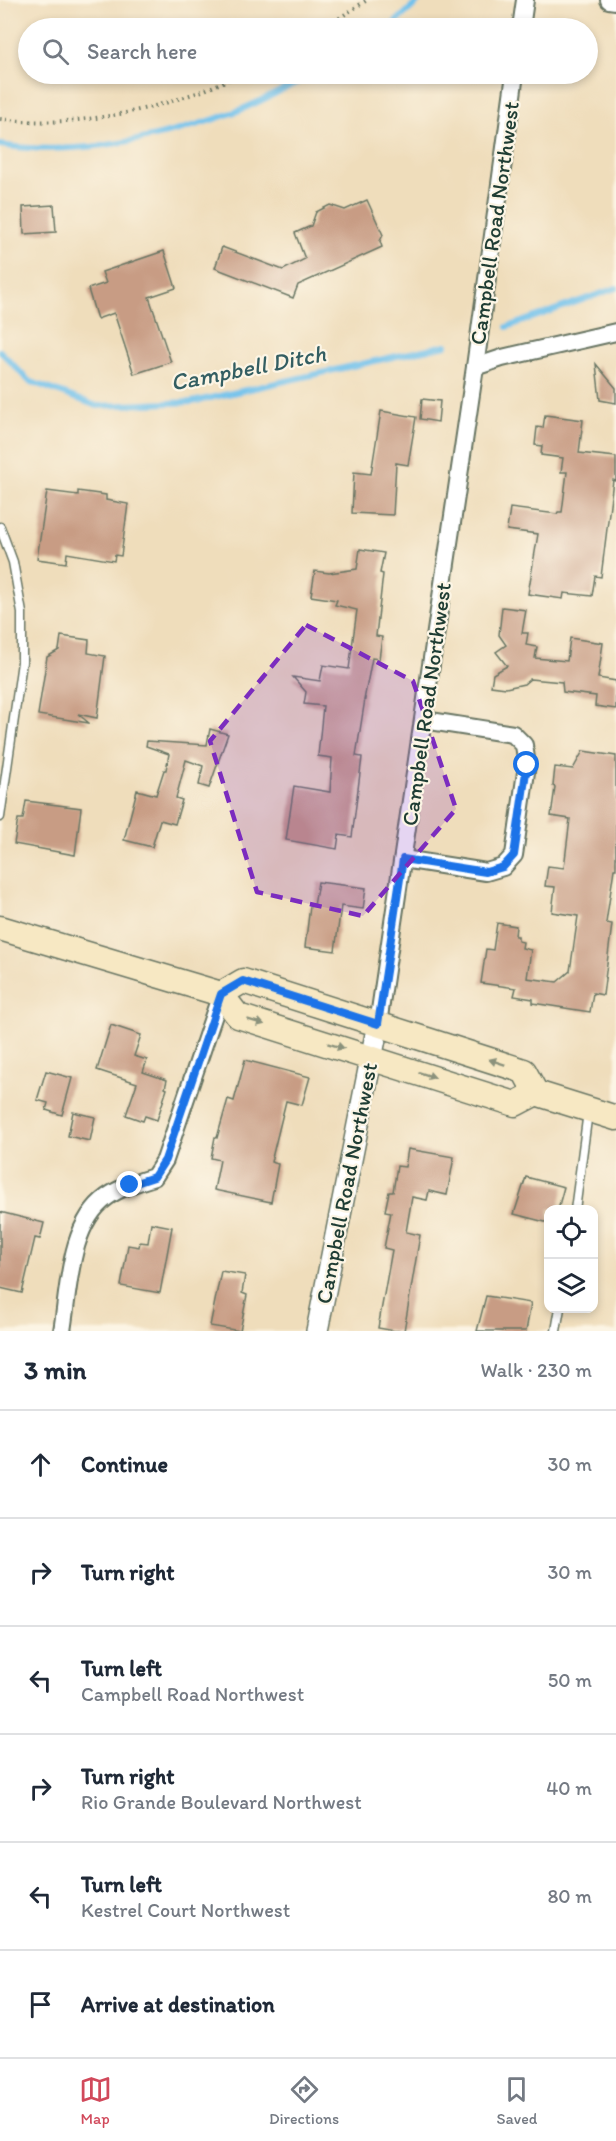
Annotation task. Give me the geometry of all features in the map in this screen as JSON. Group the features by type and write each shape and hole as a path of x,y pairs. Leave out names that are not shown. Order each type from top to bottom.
{"main road":[{"path":"0,928 221,994 237,1016 515,1104 536,1093 616,1118"},
{"path":"221,994 243,981 524,1071 536,1093"}],"street":[{"path":"522,18 525,0"},
{"path":"609,0 616,1"},
{"name":"Campbell Road Northwest","path":"317,1331 378,1024 475,367 514,84"},
{"path":"475,367 502,358 616,332"},
{"path":"403,859 486,872 503,867 514,855 527,765 524,745 513,734 424,720"},
{"path":"62,1331 76,1243 90,1213 106,1197 130,1185 154,1177 165,1160 221,994"}],"lane":[{"path":"0,527 13,562 22,613 22,662 0,817"},
{"path":"576,1205 589,1109"},
{"path":"556,1331 559,1313"}],"path":[{"path":"339,18 367,0"},
{"path":"0,119 13,121 88,120 191,95 217,84"}],"highlighted area":[{"path":"306,625 413,681 456,809 363,916 257,892 210,741"}],"building":[{"path":"367,200 383,235 380,241 382,247 298,285 293,298 215,268 222,247 283,270 305,259 295,233 311,226 316,212 330,205 345,210"},
{"path":"54,205 56,232 24,234 23,207"},
{"path":"164,251 176,288 149,297 171,362 134,374 114,313 97,319 88,289 106,283 102,272"},
{"path":"596,364 616,388 616,403 600,400"},
{"path":"422,399 440,401 438,422 420,419"},
{"path":"381,411 416,417 408,465 396,463 393,515 352,513 354,472 371,474"},
{"path":"545,415 583,420 579,453 616,457 616,481 613,480 601,577 595,576 592,596 564,593 563,599 528,594 538,534 507,530 510,508 557,514 562,512 567,472 561,472 563,458 541,455 542,446 535,445 537,427 543,428"},
{"path":"47,491 78,495 78,491 106,495 106,500 128,504 121,556 115,555 114,561 67,553 66,563 37,559"},
{"path":"360,549 384,553 380,573 383,574 376,636 382,637 379,659 372,658 364,700 356,756 362,757 352,837 339,835 337,849 286,840 294,786 330,792 332,758 318,756 323,706 304,704 306,692 293,677 320,681 323,665 349,669 357,610 335,605 337,600 311,596 315,571 329,573 357,569"},
{"path":"502,607 526,610 522,633 528,633 526,645 537,647 535,658 567,661 570,638 603,643 598,678 616,681 616,709 595,706 596,696 563,692 562,682 530,679 524,684 506,688 491,686 493,674 507,666 496,652 506,645 499,635"},
{"path":"61,636 89,640 88,653 105,656 97,718 78,714 89,723 38,715 47,657 59,650"},
{"path":"210,729 228,734 209,788 199,785 203,766 186,760 176,798 182,800 175,824 160,820 152,847 124,840 137,790 156,795 164,770 166,770 169,754 146,746 147,741 207,745"},
{"path":"583,751 616,756 616,869 614,869 606,923 612,924 603,995 593,993 590,1012 533,1003 533,999 514,996 516,988 481,983 486,949 493,950 497,923 516,926 515,936 518,936 518,941 523,942 522,948 531,950 527,978 557,982 570,971 578,916 552,912 555,887 545,886 548,866 564,868 570,819 551,816 555,767 573,769"},
{"path":"26,801 81,808 75,855 14,844 18,819 23,819"},
{"path":"318,882 366,888 363,909 341,906 335,951 305,947 310,906 314,906"},
{"path":"111,1025 141,1035 134,1056 147,1060 143,1072 167,1080 165,1088 167,1089 157,1120 145,1116 143,1121 126,1115 137,1083 97,1070"},
{"path":"245,1060 310,1077 302,1105 286,1101 271,1162 278,1164 271,1202 214,1190 220,1160 211,1158 215,1137 217,1138 228,1099 234,1101"},
{"path":"46,1071 72,1078 62,1115 46,1110 48,1103 37,1100"},
{"path":"73,1112 95,1117 90,1141 68,1136"},
{"path":"408,1149 454,1157 447,1195 429,1191 427,1200 412,1197 406,1232 420,1235 404,1331 395,1331 378,1328 392,1250 384,1248 391,1212 385,1211 389,1192 393,1192 397,1166 405,1167"},
{"path":"526,1177 564,1187 559,1205 544,1205 544,1222 514,1214"},
{"path":"0,1212 44,1223 40,1239 35,1238 22,1293 0,1288"},
{"path":"151,1223 172,1227 160,1293 121,1286 128,1245 139,1247 140,1242 148,1243"},
{"path":"221,1271 245,1275 242,1293 247,1295 240,1331 210,1326"},
{"path":"486,1296 531,1303 526,1331 477,1331"}],"waterway":[{"path":"400,18 420,0"},
{"path":"0,145 60,149 90,147 149,137 235,112 294,84"},
{"name":"Campbell Ditch","path":"507,327 616,288"},
{"name":"Campbell Ditch","path":"0,351 29,381 97,406 192,402 446,345"}],"route":[{"path":"130,1185 154,1177 165,1160 221,994 243,981 378,1024 403,859 486,872 503,867 514,855 527,765"}]}
